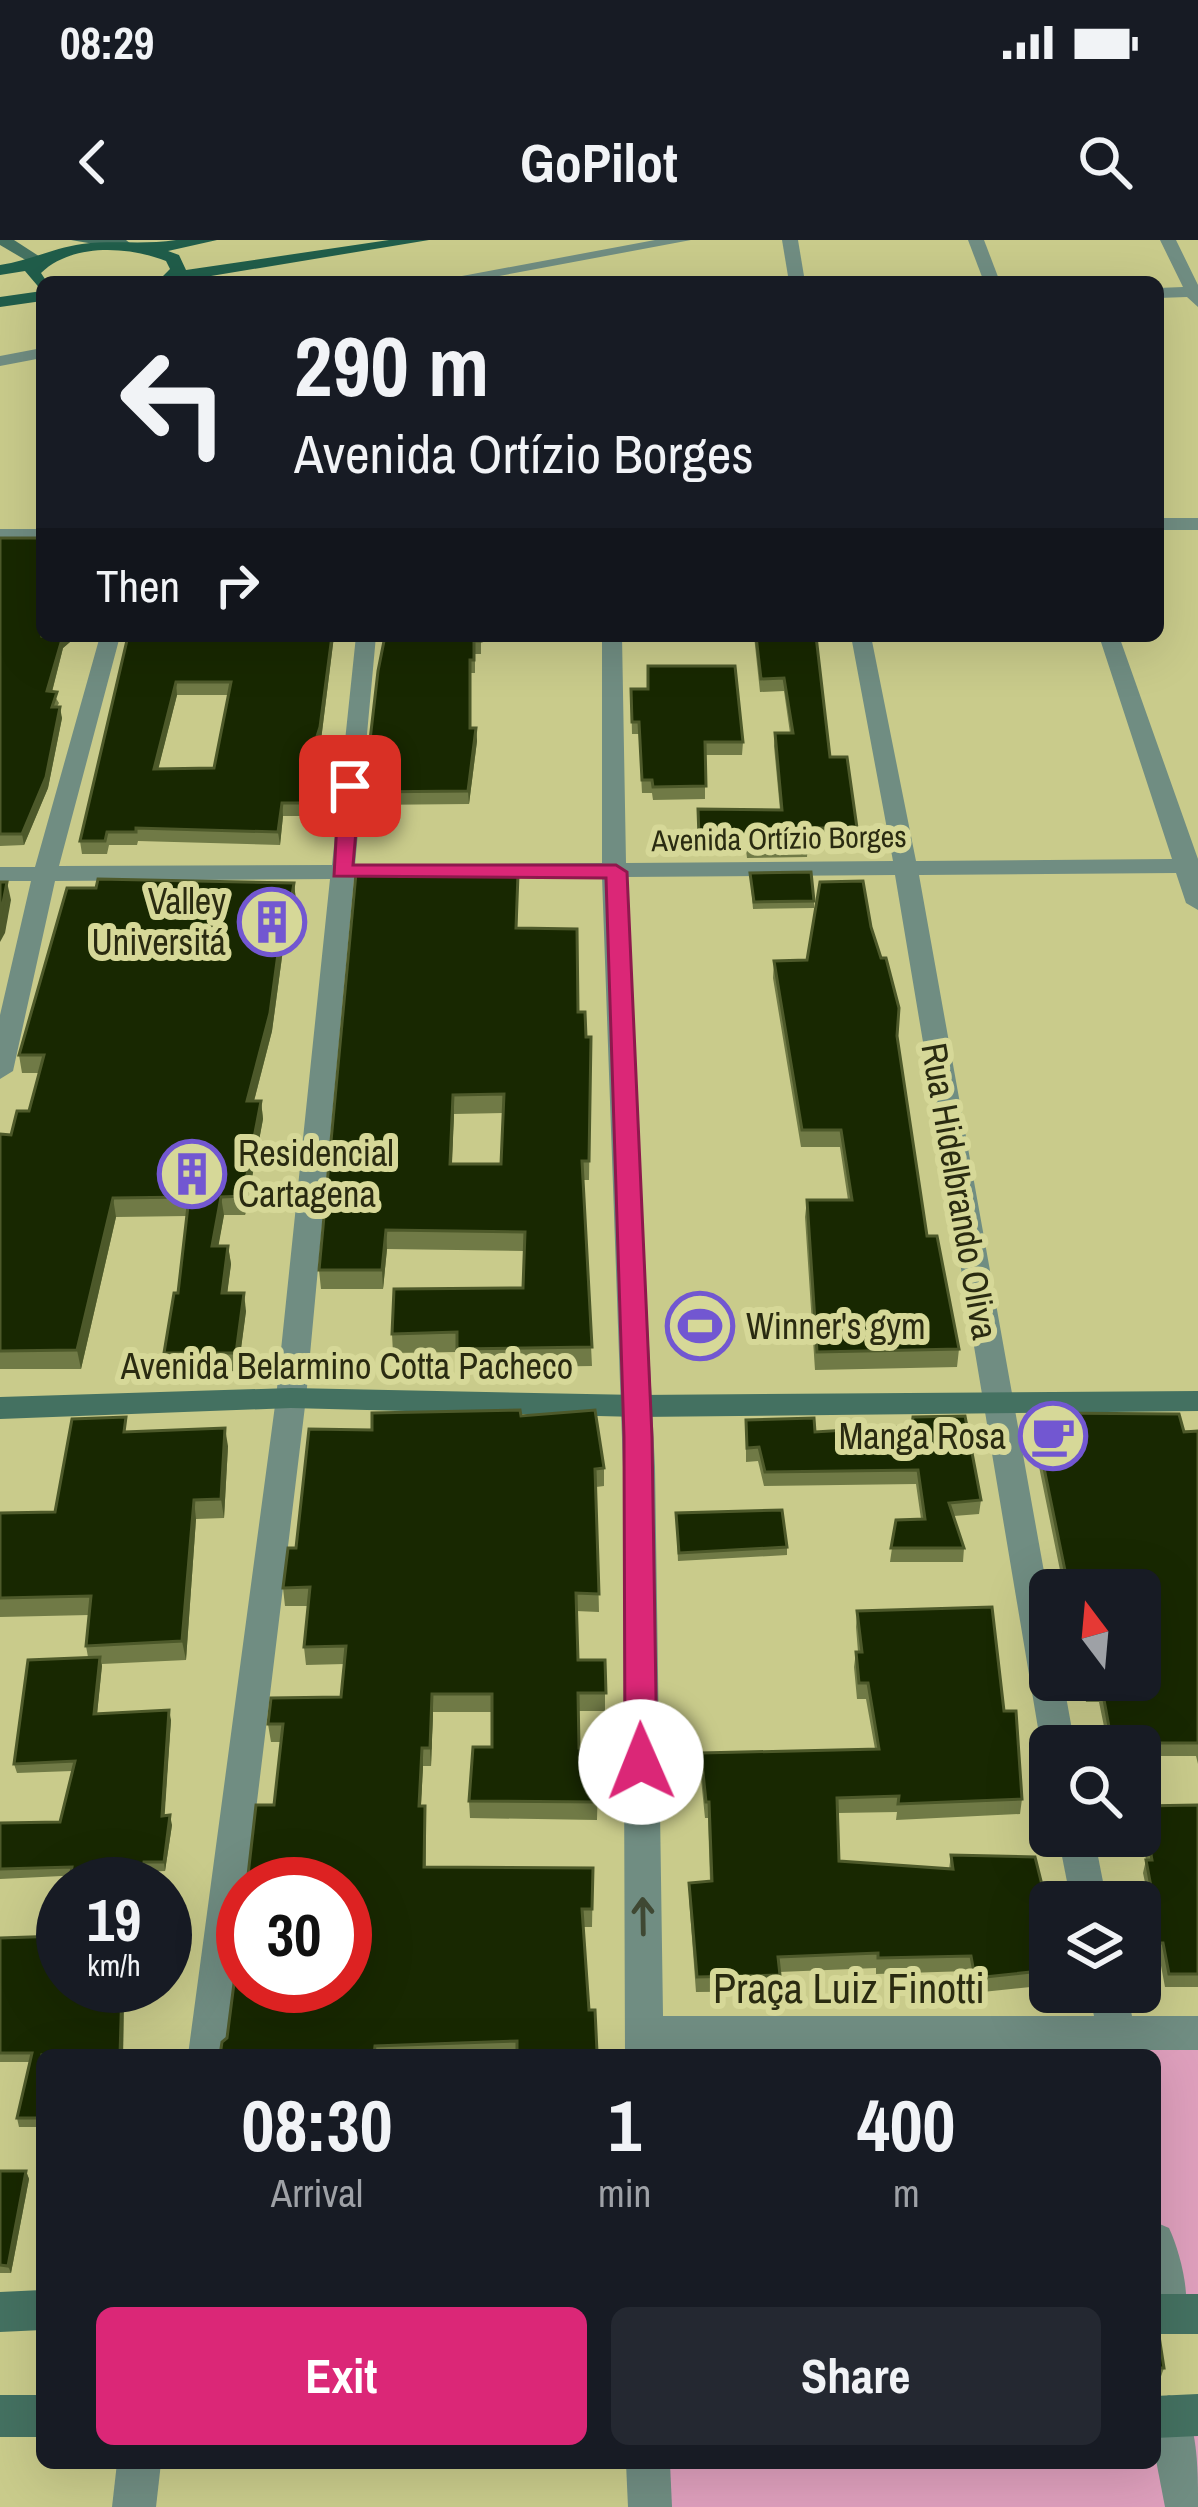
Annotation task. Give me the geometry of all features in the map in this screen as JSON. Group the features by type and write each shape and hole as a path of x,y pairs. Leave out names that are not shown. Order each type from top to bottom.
{"main road":[{"path":"0,270 39,264 67,250 123,244 153,248 209,240"},
{"path":"195,276 421,240"},
{"path":"153,248 173,258 178,270 173,276"},
{"path":"36,278 32,273 39,264"},
{"path":"0,302 36,297"}],"street":[{"path":"3,240 39,264"},
{"path":"79,240 123,244"},
{"path":"483,276 597,261 682,240"},
{"path":"790,240 795,276"},
{"path":"976,240 990,276"},
{"path":"1164,293 1196,295 1168,240"},
{"path":"0,361 36,354"},
{"path":"1164,524 1198,524"},
{"path":"0,536 36,535"},
{"path":"0,1071 45,874 108,642"},
{"path":"208,2049 291,1398 365,642"},
{"path":"612,642 610,772 638,1406 644,2044"},
{"name":"Rua Hidelbrando Oliva","path":"862,642 906,868 1054,1725"},
{"path":"1111,642 1192,866 1198,903"},
{"name":"Avenida Ortízio Borges","path":"0,874 1192,866"},
{"name":"Avenida Belarmino Cotta Pacheco","path":"0,1408 291,1398 638,1406 1198,1401"},
{"path":"1112,2013 1119,2044"},
{"name":"Praça Luiz Finotti","path":"644,2044 1119,2044 1198,2033"},
{"path":"1161,2265 1173,2314"},
{"path":"0,2312 36,2310"},
{"path":"0,2416 36,2416"},
{"path":"1174,2416 1187,2507"},
{"path":"134,2507 138,2469"},
{"path":"648,2469 650,2507"}],"shaded area":[{"path":"1198,2023 1198,2306 1161,2306 1161,2049 660,2049 659,2025"},
{"path":"1198,2402 1198,2507 665,2507 665,2469 1161,2469 1161,2404"}],"building":[{"path":"0,538 36,538 36,642 61,642 47,691 57,692 52,707 60,707 46,777 22,834 0,834"},
{"path":"127,642 331,642 320,727 305,774 310,774 304,803 282,803 278,832 136,828 136,832 107,832 105,841 80,841","holes":["176,682 231,682 214,768 154,769"]},
{"path":"384,642 474,642 470,728 476,728 468,791 364,792"},
{"path":"757,642 817,642 830,757 847,757 857,828 806,828 808,844 748,844 747,837 699,837 698,809 782,810 775,733 793,733 784,678 761,679"},
{"path":"648,666 735,666 743,742 705,742 706,786 653,787 652,780 642,780 639,722 632,722 631,689 648,689"},
{"path":"811,872 814,901 754,902 750,873"},
{"path":"356,873 518,874 516,928 577,929 578,1012 585,1012 586,1037 591,1037 589,1161 582,1161 592,1347 457,1349 457,1332 392,1334 394,1289 523,1288 525,1232 386,1230 382,1270 319,1270","holes":["504,1094 501,1164 450,1164 453,1095"]},
{"path":"98,879 294,883 287,924 282,924 270,1013 247,1101 261,1101 243,1196 221,1197 212,1246 228,1246 222,1293 244,1293 236,1353 164,1353 174,1293 178,1293 189,1197 113,1198 77,1350 0,1351 0,1134 11,1135 17,1111 29,1111 44,1055 19,1055 67,888 96,888"},
{"path":"863,881 871,927 881,958 886,958 899,1008 897,1036 927,1236 937,1236 959,1349 817,1352 807,1200 852,1200 841,1130 802,1130 774,961 807,960 820,882"},
{"path":"0,882 7,882 0,918"},
{"path":"520,1410 521,1416 595,1410 604,1468 595,1469 599,1594 576,1593 578,1660 605,1660 606,1693 578,1693 579,1748 599,1748 597,1802 469,1801 473,1747 492,1747 492,1694 432,1694 430,1748 422,1748 419,1806 425,1806 424,1867 593,1868 592,1909 582,1909 589,2010 595,2010 597,2049 517,2049 517,2041 375,2049 221,2049 230,2013 372,2013 372,1857 250,1857 256,1805 274,1805 283,1724 268,1724 271,1698 341,1697 346,1646 304,1647 310,1587 283,1588 288,1548 296,1548 309,1429 372,1430 372,1413"},
{"path":"1047,1413 1179,1414 1184,1432 1198,1431 1198,1743 1161,1743 1161,1725 1109,1725 1104,1701 1161,1701 1161,1569 1065,1569 1035,1424"},
{"path":"965,1416 981,1500 949,1503 964,1548 891,1548 896,1520 925,1519 918,1470 765,1472 759,1447 747,1448 746,1420 814,1418 815,1432 912,1426 913,1417"},
{"path":"126,1417 124,1432 225,1428 221,1499 194,1500 182,1641 86,1646 91,1596 0,1598 0,1513 55,1512 72,1419"},
{"path":"782,1510 787,1547 679,1553 676,1513"},
{"path":"992,1607 1004,1711 1016,1711 1022,1799 898,1804 899,1796 837,1798 839,1861 953,1869 951,1855 1035,1857 1041,1881 1029,1881 1029,1972 975,1978 971,1956 878,1958 878,1953 778,1957 780,1975 697,1977 689,1883 712,1881 709,1802 701,1753 879,1749 868,1683 859,1683 856,1652 862,1652 857,1611"},
{"path":"100,1657 94,1714 169,1710 162,1816 170,1815 165,1857 36,1857 36,1868 0,1869 0,1823 60,1822 75,1761 14,1764 28,1660"},
{"path":"1198,1805 1198,1974 1169,1974 1161,1943 1161,1881 1150,1881 1146,1860 1161,1857 1161,1806"},
{"path":"36,1937 36,2013 121,2013 120,2049 36,2049 36,2118 17,2118 32,2053 0,2053 0,1938"},
{"path":"0,2171 26,2171 8,2266 0,2265"}],"place":[{"name":"Valley Universitá","path":"272,922"},
{"name":"Residencial Cartagena","path":"192,1174"},
{"name":"Winner's gym","path":"700,1326"},
{"name":"Manga Rosa","path":"1053,1436"}],"route":[{"path":"350,786 341,871 616,872 638,1437 641,1762"}]}
